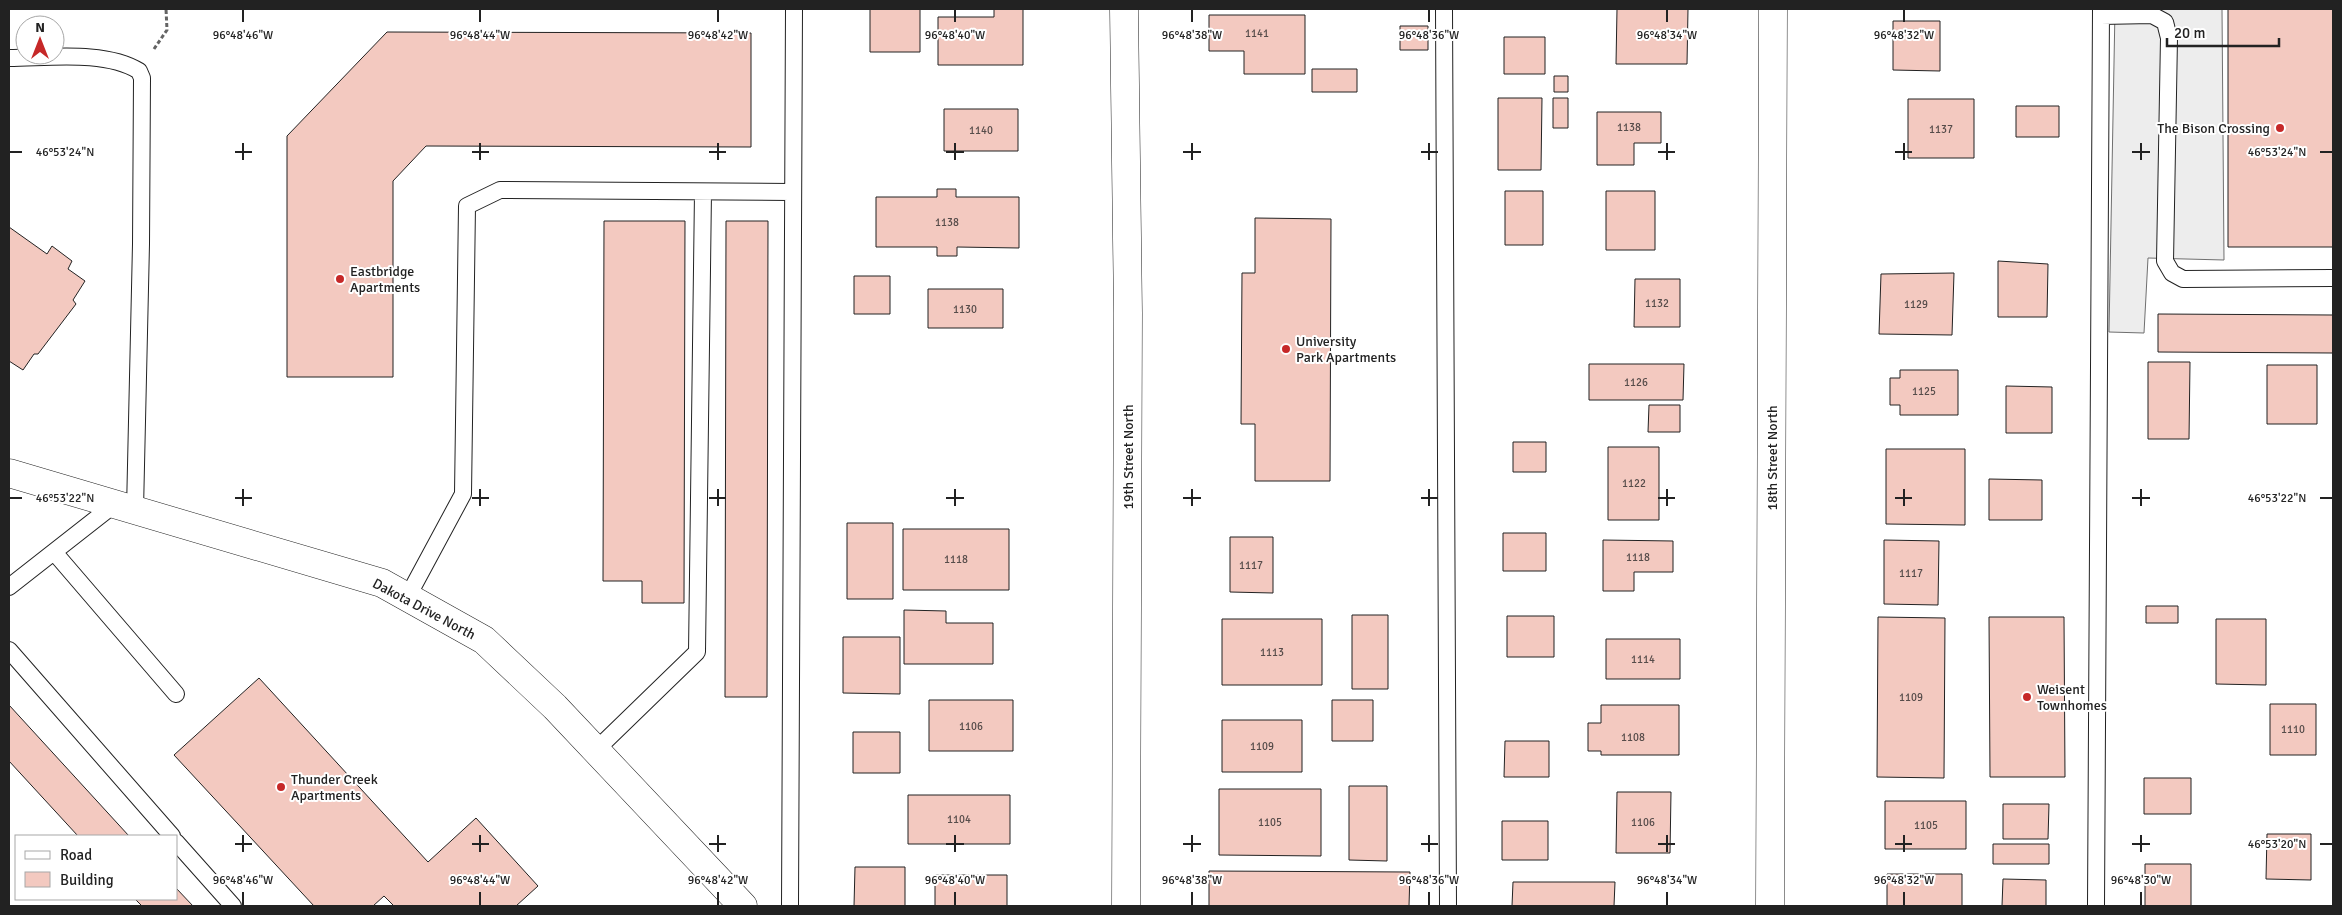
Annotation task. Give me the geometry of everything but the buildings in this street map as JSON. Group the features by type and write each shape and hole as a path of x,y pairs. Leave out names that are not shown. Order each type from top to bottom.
{"street":[{"name":"19th Street North","path":"1124,9 1128,313 1126,906"},
{"name":"18th Street North","path":"1770,906 1773,9"},
{"name":"Dakota Drive North","path":"9,473 382,583 484,640 555,707 742,906"}],"lane":[{"path":"790,906 791,192 794,9"},
{"path":"1444,9 1448,906"},
{"path":"2096,906 2101,12 2152,15 2164,22 2169,38 2165,261 2172,273 2183,279 2333,278"},
{"path":"9,58 104,58 127,63 139,71 142,78 141,244 125,507 54,552 9,587"},
{"path":"407,598 464,494 467,206 500,190 791,192"},
{"path":"596,750 697,652 703,192"},
{"path":"54,552 176,694"},
{"path":"9,650 171,835"},
{"path":"178,844 233,906"}],"path":[{"path":"139,71 167,30 166,9"}],"shaded area":[{"path":"2115,9 2222,9 2224,260 2148,258 2144,333 2109,332"}],"place":[{"name":"The Bison Crossing","path":"2280,128"},
{"name":"Eastbridge Apartments","path":"340,279"},
{"name":"University Park Apartments","path":"1286,349"},
{"name":"Weisent Townhomes","path":"2027,697"},
{"name":"Thunder Creek Apartments","path":"281,787"}]}
